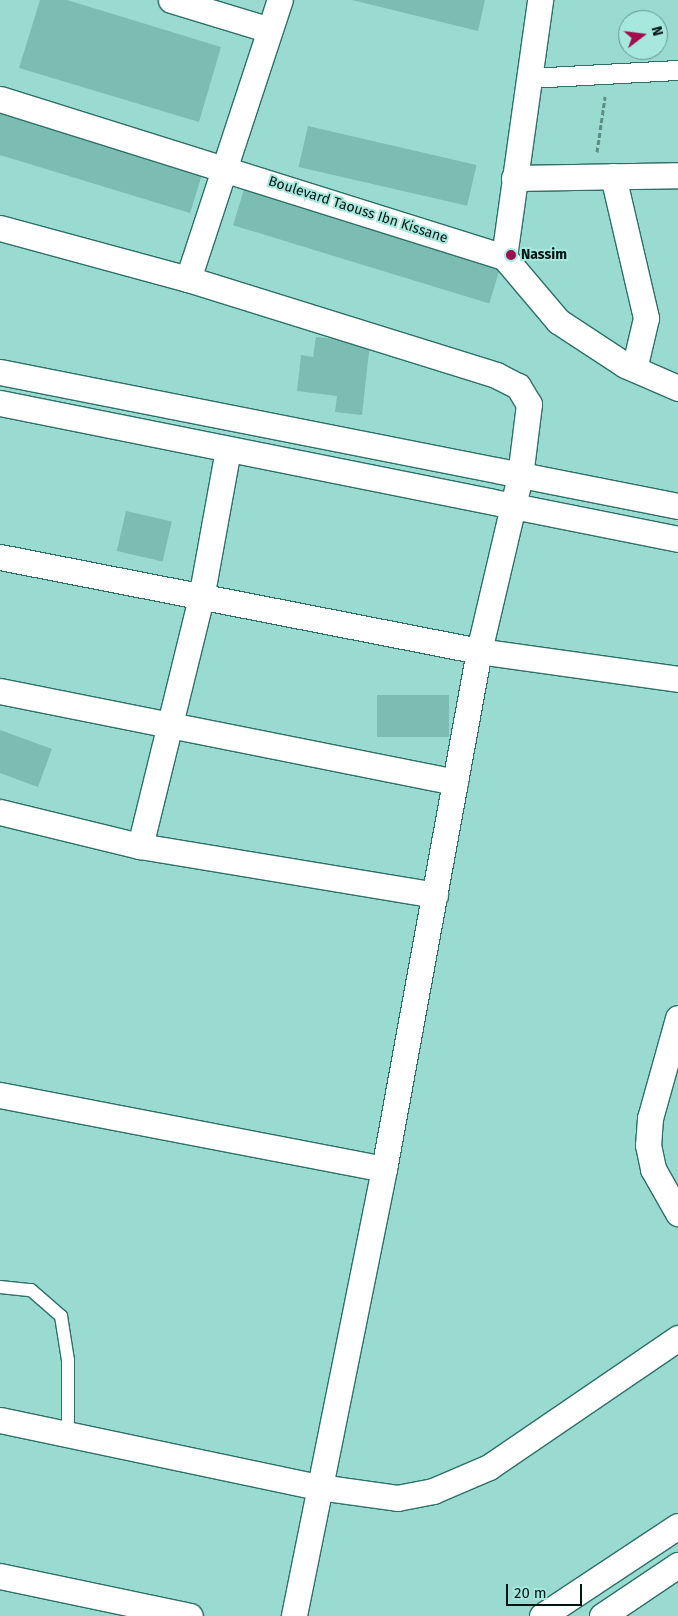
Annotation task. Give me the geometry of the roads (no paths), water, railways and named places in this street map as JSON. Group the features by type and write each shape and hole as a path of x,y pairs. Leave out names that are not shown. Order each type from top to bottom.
{"street":[{"path":"171,0 270,30"},
{"path":"188,279 223,166 280,0"},
{"path":"540,0 504,257 558,322 634,369 678,388"},
{"path":"529,78 678,70"},
{"name":"Boulevard Taouss Ibn Kissane","path":"0,99 223,166 504,257"},
{"path":"514,178 678,175"},
{"path":"603,176 646,318 634,369"},
{"path":"0,228 188,279 512,381 523,391 530,410 520,476 479,651 384,1169 294,1616"},
{"path":"0,372 678,506"},
{"path":"0,403 678,538"},
{"path":"140,846 201,598 228,449"},
{"path":"0,557 201,598 479,651 678,679"},
{"path":"0,691 455,782"},
{"path":"0,812 140,846 435,895"},
{"path":"678,1018 650,1118 648,1145 653,1169 678,1213"},
{"path":"0,1094 384,1169"},
{"path":"0,1420 319,1487 397,1498 458,1482 489,1468 678,1338"},
{"path":"542,1616 678,1526"},
{"path":"602,1616 678,1565"},
{"path":"0,1576 190,1616"}],"lane":[{"path":"0,1287 31,1290 61,1316 68,1360 68,1434"}],"place":[{"name":"Nassim","path":"511,255"}]}
